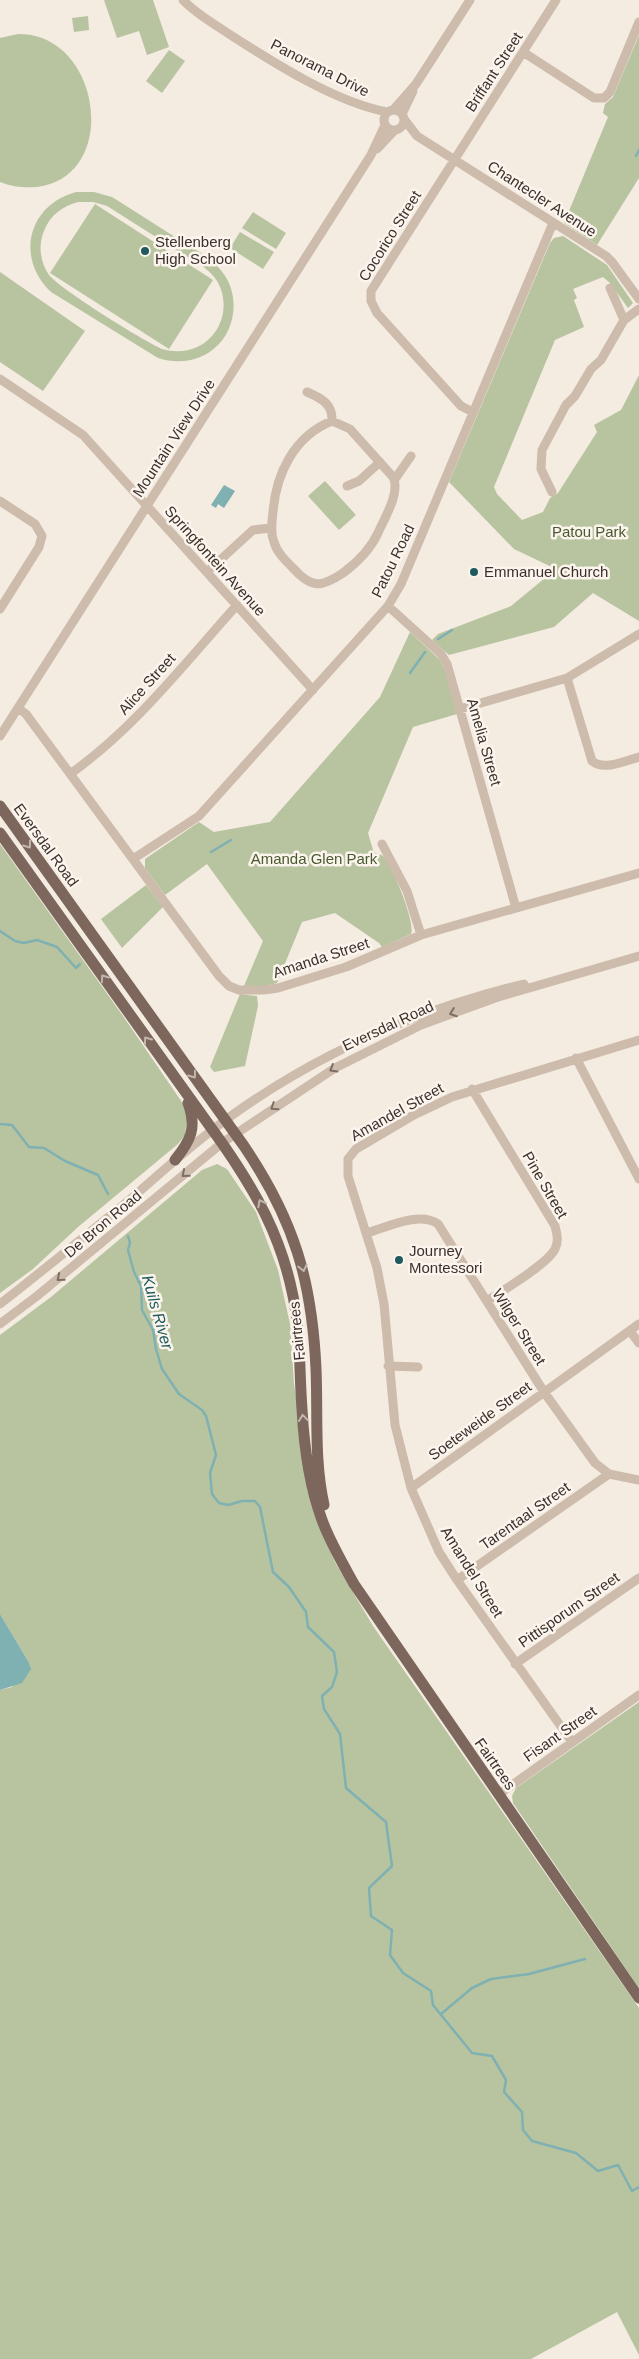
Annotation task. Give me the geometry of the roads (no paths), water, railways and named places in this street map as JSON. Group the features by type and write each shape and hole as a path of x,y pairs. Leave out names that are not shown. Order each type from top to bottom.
{"main road":[{"name":"Eversdal Road","path":"0,806 226,1120"},
{"name":"Eversdal Road","path":"0,833 212,1130"},
{"path":"175,1160 186,1145 193,1128 192,1113 183,1090"},
{"name":"Fairtrees","path":"226,1120 264,1176 281,1207 302,1263 312,1318 319,1476 333,1543"},
{"name":"Fairtrees","path":"212,1130 251,1185 265,1210 283,1257 296,1317 308,1467 322,1522 354,1584 373,1615 639,1998"}],"street":[{"name":"Panorama Drive","path":"183,0 195,12 279,66 371,109 397,114"},
{"path":"397,114 470,0"},
{"name":"Briffant Street","path":"454,160 556,0"},
{"path":"523,52 594,98 601,99 610,92 639,22"},
{"name":"Panorama Drive","path":"371,109 384,124"},
{"name":"Chantecler Avenue","path":"397,114 417,136 610,259 639,299"},
{"name":"Mountain View Drive","path":"0,736 371,155 384,124 397,114 403,125 371,155"},
{"name":"Chantecler Avenue","path":"384,124 391,130 417,136"},
{"name":"Cocorico Street","path":"454,160 373,286 371,301 377,313 460,406 473,412"},
{"name":"Patou Road","path":"133,859 199,816 388,606 400,584 553,222"},
{"path":"610,288 624,320"},
{"path":"552,492 541,469 542,450 566,405 575,396 591,369 601,360 624,320 639,309"},
{"name":"Springfontein Avenue","path":"0,379 78,431 313,690"},
{"path":"307,392 327,403 331,410 332,421"},
{"path":"332,421 350,429 395,479 396,489 373,543 350,568 326,583 311,583 300,575 276,549 271,528 274,496 282,469 305,439 317,429 332,421"},
{"path":"395,479 411,456"},
{"path":"347,486 359,481 380,462"},
{"path":"0,501 35,524 42,536 39,547 0,609"},
{"path":"207,572 253,530 271,528"},
{"name":"Alice Street","path":"70,774 99,754 122,732 237,605"},
{"name":"Amelia Street","path":"388,606 444,658 516,908"},
{"path":"460,709 567,678 639,634"},
{"path":"567,678 592,761 598,765 605,766 639,757"},
{"name":"Amanda Street","path":"18,708 26,714 219,976 229,986 239,990 264,990 310,979 346,967 421,935 639,873"},
{"path":"382,844 407,891 421,935"},
{"name":"Eversdal Road","path":"222,1143 335,1068 421,1025 498,997 639,956"},
{"name":"Eversdal Road","path":"212,1130 297,1073 386,1028 470,998 576,971 583,972"},
{"name":"Amandel Street","path":"572,1742 514,1664 439,1552 411,1488 395,1425 388,1366 384,1304 367,1233 346,1165 350,1155 379,1134 412,1116 472,1089 639,1040"},
{"path":"576,1058 639,1179"},
{"name":"Pine Street","path":"472,1089 555,1226 558,1238 556,1248 545,1261 487,1301"},
{"name":"De Bron Road","path":"0,1304 72,1248 212,1130"},
{"name":"De Bron Road","path":"0,1324 37,1296 222,1143"},
{"name":"Wilger Street","path":"367,1233 424,1219 434,1222 442,1228 544,1392 595,1463 609,1474"},
{"name":"Soeteweide Street","path":"411,1488 639,1324"},
{"path":"630,1331 639,1343"},
{"path":"388,1366 418,1367"},
{"path":"609,1474 639,1480"},
{"name":"Tarentaal Street","path":"457,1580 609,1474"},
{"name":"Pittisporum Street","path":"514,1664 639,1578"},
{"name":"Fisant Street","path":"498,1795 639,1695"}],"water":[{"path":"224,485 235,491 224,508 218,504 216,508 211,505"},
{"path":"0,1614 31,1669 22,1683 0,1690"}],"waterway":[{"path":"636,156 639,150"},
{"path":"438,639 452,630"},
{"path":"410,673 425,652"},
{"path":"211,852 231,840"},
{"path":"0,931 15,941 24,943 37,940 57,947 76,968 80,964"},
{"name":"Kuils River","path":"0,1124 12,1125 29,1147 44,1148 65,1161 98,1175 108,1194"},
{"name":"Kuils River","path":"128,1236 130,1243 128,1250 134,1272 141,1286 142,1310 153,1330 162,1369 179,1394 202,1410 206,1416 216,1455 210,1473 212,1494 219,1503 228,1505 242,1501 255,1501 260,1507 273,1572 289,1587 306,1612 308,1627 334,1652 337,1672 332,1687 322,1696 324,1709 340,1734 346,1788 386,1822 392,1866 369,1888 371,1916 392,1930 390,1955 403,1973 431,1991 433,2005 472,2053 492,2056 506,2080 504,2092 522,2112 523,2130 532,2141 576,2153 598,2171 618,2165 632,2191 639,2187"},
{"path":"441,2014 472,1988 491,1979 529,1974 585,1959"}],"place":[{"name":"Stellenberg High School","path":"145,251"},
{"name":"Emmanuel Church","path":"474,572"},
{"name":"Journey Montessori","path":"399,1260"}],"park label":[{"name":"Patou Park","path":"589,532"},
{"name":"Amanda Glen Park","path":"314,859"}]}
